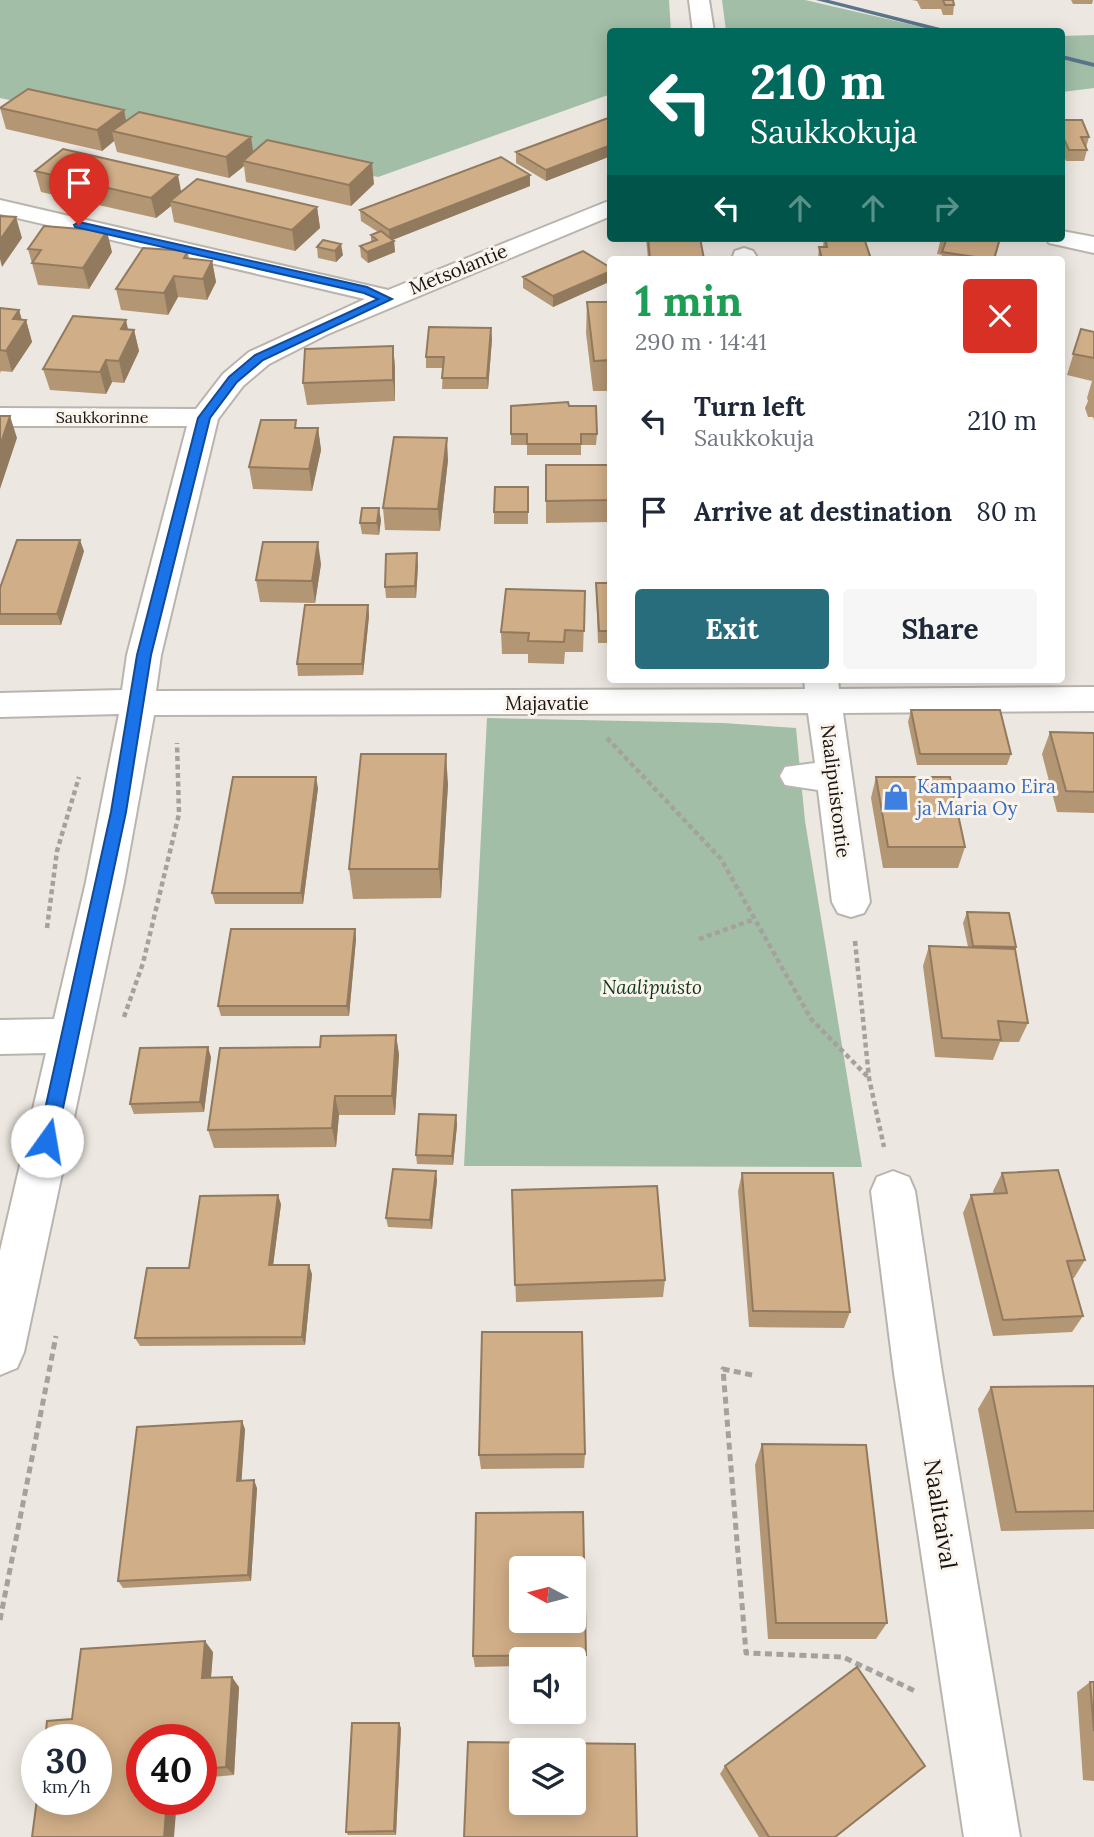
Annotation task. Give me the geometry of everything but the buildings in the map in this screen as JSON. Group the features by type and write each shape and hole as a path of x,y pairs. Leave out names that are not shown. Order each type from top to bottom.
{"street":[{"path":"699,0 703,28"},
{"path":"0,207 367,291 387,299"},
{"name":"Metsolantie","path":"0,1352 119,812 144,655 204,418 233,380 259,358 319,328 607,209"},
{"path":"1065,239 1094,245"},
{"name":"Saukkorinne","path":"0,417 204,418"},
{"name":"Majavatie","path":"0,705 136,702 179,705 584,703 823,690 1094,699"},
{"name":"Naalipuistontie","path":"823,690 851,902"},
{"path":"798,776 834,777"},
{"path":"0,1037 70,1036"},
{"name":"Naalitaival","path":"893,1191 992,1837"}],"path":[{"path":"584,703 615,749 721,859 811,1019 869,1078"},
{"path":"122,1020 143,964 179,814 179,705"},
{"path":"851,902 869,1078 893,1191"},
{"path":"699,939 755,919"},
{"path":"0,1620 58,1325"},
{"path":"752,1376 723,1369 746,1653 843,1657 928,1696 970,1695"}],"green space":[{"path":"0,0 669,0 671,28 607,28 607,95 378,177 0,98"},
{"path":"722,0 805,0 926,28 726,28"},
{"path":"1094,35 1094,88 1065,92 1065,36"},
{"name":"Naalipuisto","path":"487,718 722,723 796,728 805,821 862,1167 464,1166"}],"waterway":[{"path":"820,0 936,28"},
{"path":"1065,58 1094,65"}],"place":[{"name":"Kampaamo Eira ja Maria Oy","path":"896,797"}],"route":[{"path":"47,1141 119,812 133,741 144,655 204,418 233,380 259,358 319,328 387,299 367,291 79,225"}]}
